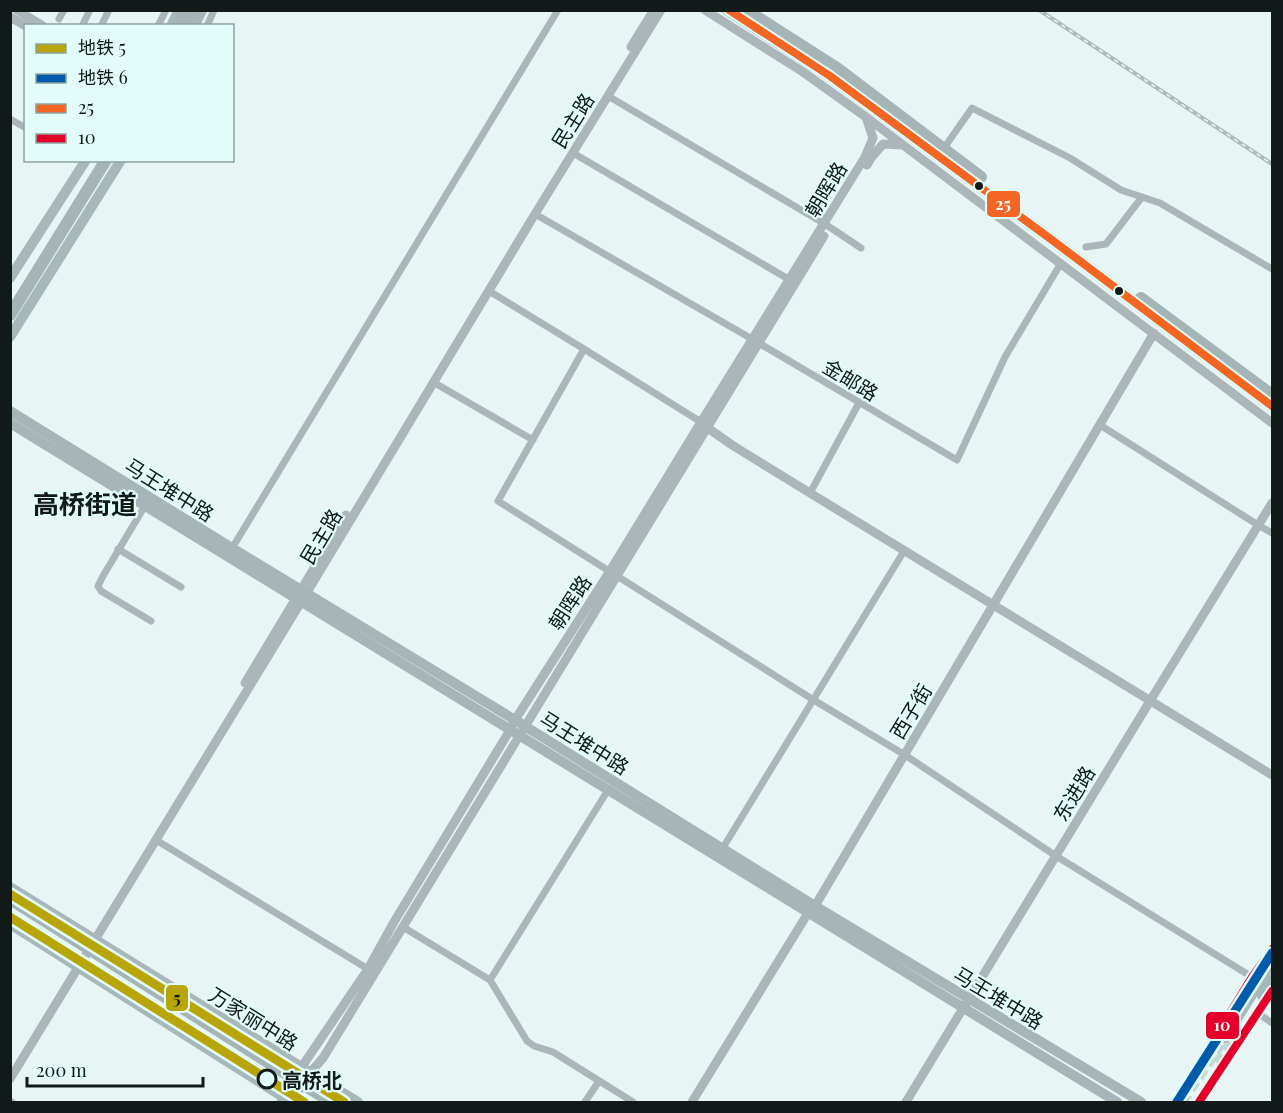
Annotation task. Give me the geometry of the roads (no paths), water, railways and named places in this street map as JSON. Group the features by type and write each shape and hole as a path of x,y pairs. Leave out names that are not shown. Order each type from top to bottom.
{"highway":[{"path":"728,10 840,83 1272,406"},
{"path":"746,10 837,68 944,148 1076,252 1272,395"},
{"path":"10,304 98,162"},
{"path":"10,315 105,162"},
{"path":"10,899 332,1102"},
{"path":"10,908 316,1102"}],"main road":[{"path":"172,24 179,10"},
{"path":"10,278 84,162"},
{"path":"10,337 120,162"},
{"name":"马王堆中路","path":"10,411 147,502"},
{"name":"马王堆中路","path":"10,423 147,502 517,728 965,1004 1117,1102"},
{"name":"马王堆中路","path":"517,728 608,790 719,853"},
{"name":"万家丽中路","path":"10,887 358,1102"},
{"path":"10,924 287,1101"},
{"path":"1174,1102 1272,949"},
{"path":"1272,963 1229,1040 1272,980"},
{"path":"1189,1081 1191,1095 1202,1099 1272,992"},
{"name":"马王堆中路","path":"965,1004 1141,1102"}],"street":[{"path":"17,10 40,24"},
{"path":"59,19 64,10"},
{"path":"83,24 90,10"},
{"path":"102,24 110,10"},
{"path":"159,24 166,10"},
{"path":"208,24 214,10"},
{"path":"230,553 558,10"},
{"name":"民主路","path":"10,1079 654,10"},
{"name":"民主路","path":"93,938 156,840 301,596 661,10"},
{"path":"705,10 803,72 866,117 1272,423"},
{"path":"10,16 24,25"},
{"path":"608,96 827,225 861,248"},
{"path":"944,148 972,108 1070,158 1120,190 1160,203 1272,269"},
{"name":"朝晖路","path":"287,1101 394,922 614,573 827,225 865,157 873,138 866,117"},
{"path":"10,119 24,127"},
{"name":"朝晖路","path":"755,341 790,280 871,158 883,144 902,144"},
{"path":"573,153 790,280"},
{"path":"1086,247 1106,244 1142,197"},
{"name":"金邮路","path":"535,214 957,460 1005,357 1061,263"},
{"path":"489,291 585,349 810,494 1272,775"},
{"name":"西子街","path":"692,1102 812,910 1154,333"},
{"path":"585,349 498,501 905,755 1056,856 1252,977"},
{"path":"433,382 533,440"},
{"path":"810,494 859,403"},
{"path":"1100,425 1272,533"},
{"path":"147,502 100,580 99,589 151,621"},
{"name":"东进路","path":"906,1102 1272,503"},
{"path":"118,549 181,587"},
{"path":"719,853 904,551"},
{"name":"朝晖路","path":"305,1071 323,1058 403,927 517,728"},
{"path":"490,980 608,790"},
{"path":"156,840 368,969"},
{"path":"403,927 490,980 527,1041 534,1046 553,1052 633,1102"},
{"name":"民主路","path":"10,1068 76,966"},
{"path":"1258,1013 1272,1023"},
{"path":"585,1102 599,1081"}],"tunnel":[{"path":"1182,1102 1225,1038"},
{"path":"1217,1063 1232,1041"}],"railway":[{"path":"1039,10 1272,164"}],"metro line":[{"name":"5","path":"10,894 344,1102"},
{"name":"5","path":"10,917 304,1102"},
{"name":"6","path":"1177,1102 1272,953"}],"place":[{"name":"高桥北","path":"267,1079"}],"district":[{"name":"高桥街道","path":"85,503"}]}
